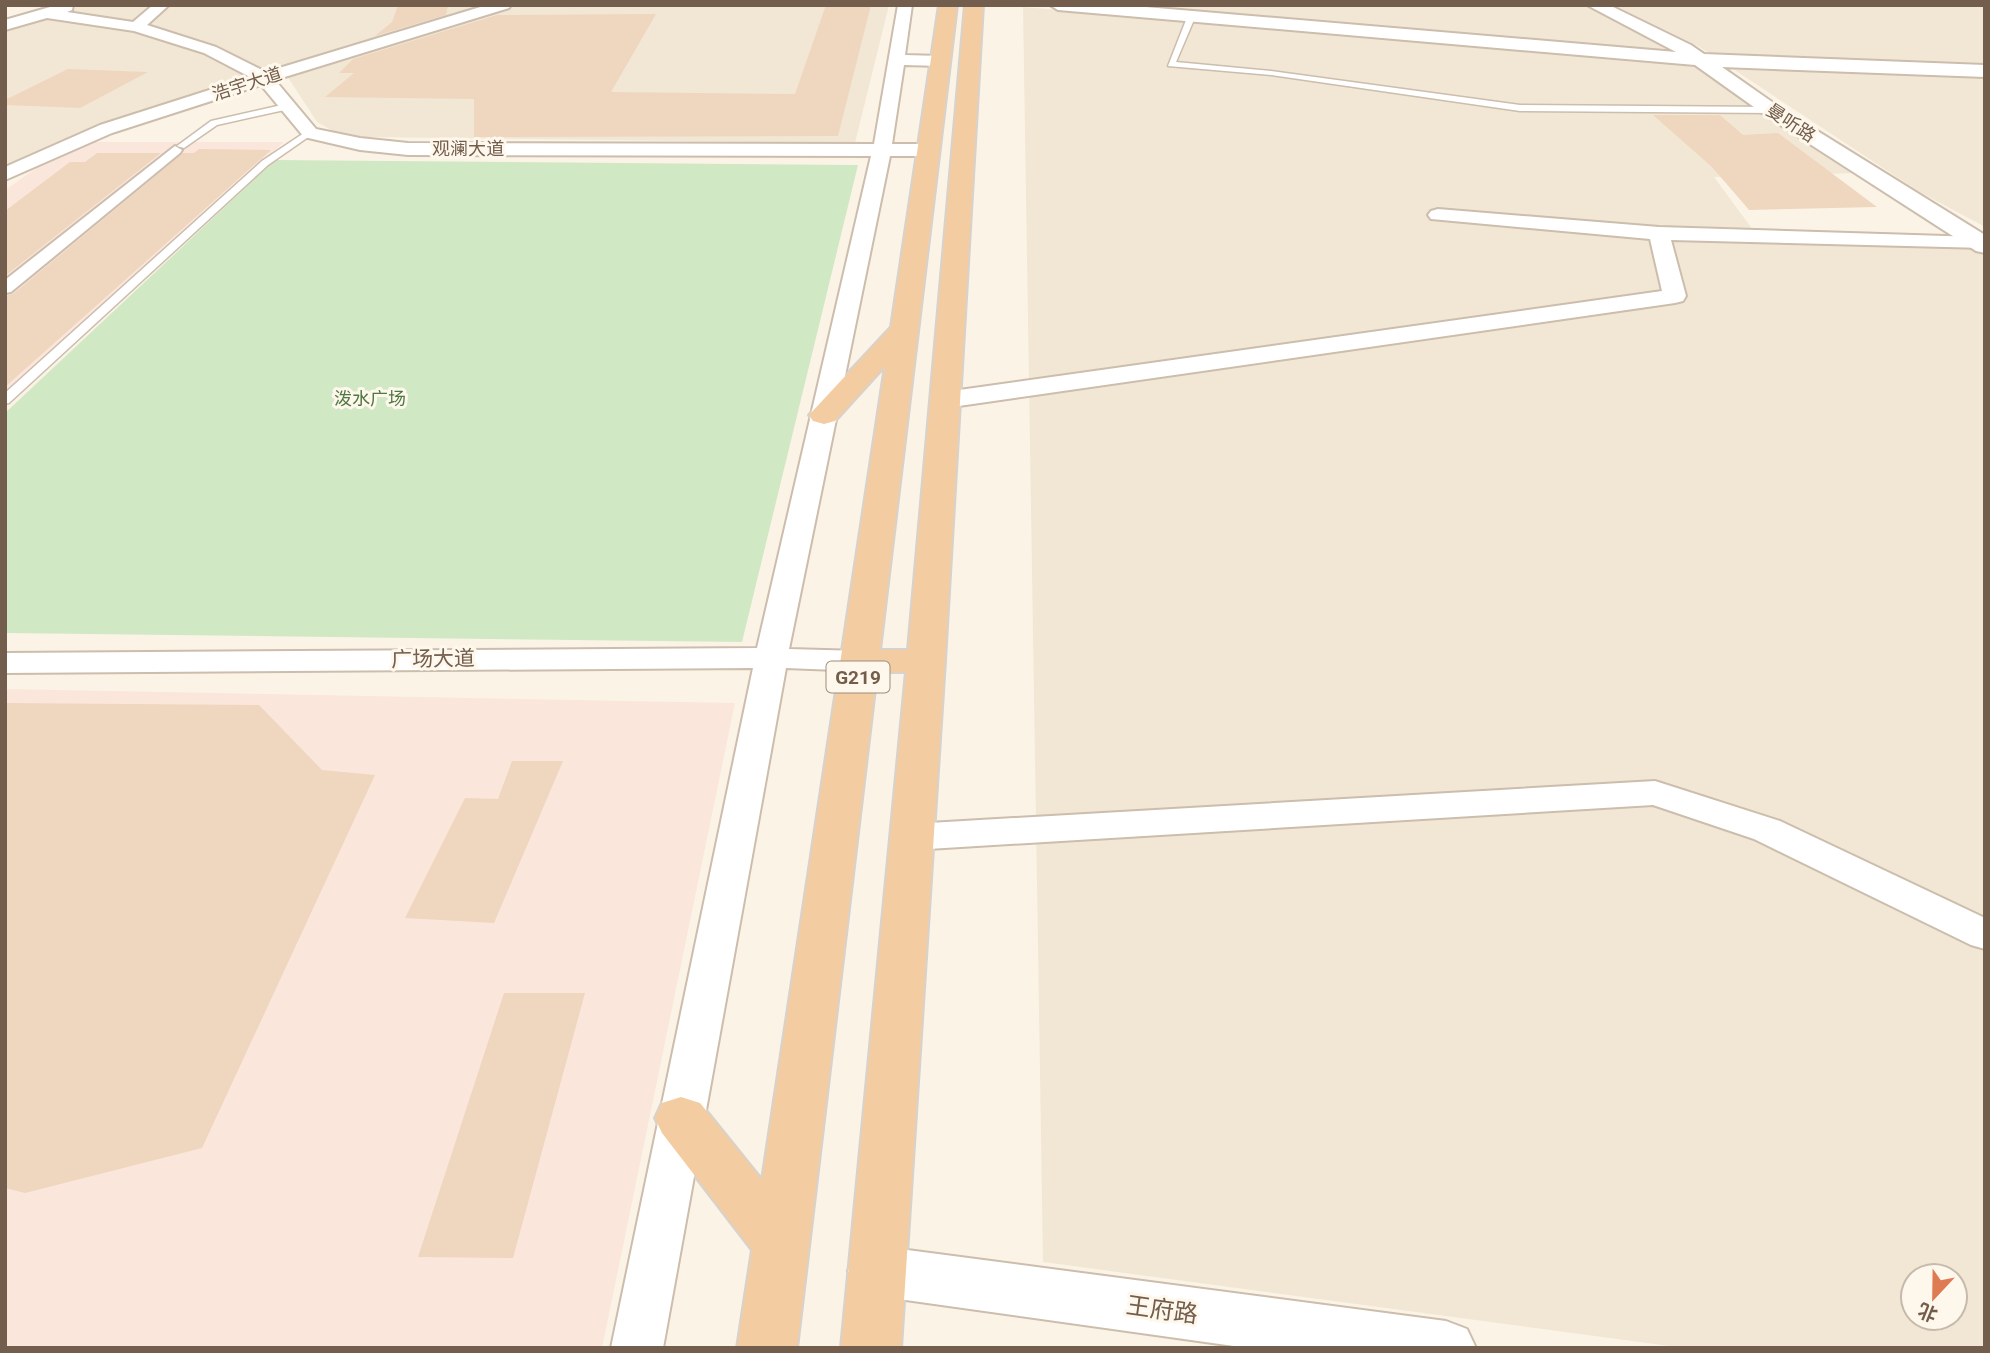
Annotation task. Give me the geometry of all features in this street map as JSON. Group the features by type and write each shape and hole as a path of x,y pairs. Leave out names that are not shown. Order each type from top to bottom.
{"highway":[{"name":"G219","path":"767,1348 947,5"},
{"path":"871,1348 926,661 974,5"},
{"path":"824,415 903,330"},
{"path":"860,661 926,661"},
{"path":"681,1118 781,1245"}],"street":[{"path":"5,25 73,5"},
{"path":"136,27 162,5"},
{"path":"637,1348 771,657 882,150 905,5"},
{"path":"1058,5 1700,60 1985,71"},
{"name":"浩宇大道","path":"5,174 106,129 264,78 499,8"},
{"name":"曼听路","path":"1608,8 1684,49 1771,110 1981,245"},
{"path":"47,13 136,27 210,50 264,78 310,133"},
{"path":"897,60 940,61"},
{"name":"观澜大道","path":"310,133 360,144 408,149 927,150"},
{"path":"5,288 178,148"},
{"path":"1438,215 1659,233 1981,245"},
{"path":"945,400 1675,296 1659,233"},
{"name":"广场大道","path":"5,663 771,657 860,661"},
{"path":"912,837 1655,793 1767,830 1985,935"},
{"name":"王府路","path":"877,1271 1446,1348"}],"lane":[{"path":"1192,15 1171,64 1271,73 1520,107 1771,110"},
{"path":"178,148 214,122 286,107"},
{"path":"5,400 265,163 310,133"}],"shaded area":[{"path":"83,5 486,5 425,27 93,127 5,169 5,30"},
{"path":"516,5 889,5 855,143 366,137 333,131 317,122 287,76"},
{"path":"1075,5 1586,5 1683,55"},
{"path":"1614,5 1985,5 1985,68 1716,58 1698,46"},
{"path":"1023,7 1691,61 1860,173 1714,177 1756,234 1456,215 1455,222 1641,236 1979,246 1985,249 1985,1348 1684,1348 1043,1262"},
{"path":"1727,65 1985,75 1985,227 1918,191"},
{"path":"88,142 284,142 5,394 5,190 38,167"},
{"path":"5,689 735,703 602,1348 5,1348"}],"green space":[{"name":"泼水广场","path":"275,160 858,165 742,642 5,633 5,413"}],"building":[{"path":"398,5 448,5 446,15 375,36 392,22"},
{"path":"826,5 871,5 838,136 474,137 474,99 325,97 354,73 339,73 353,59 497,15 656,14 611,92 795,94"},
{"path":"68,69 148,72 80,108 5,105 5,100"},
{"path":"1653,115 1720,115 1743,135 1778,133 1877,207 1749,210 1712,167"},
{"path":"199,149 271,150 5,387 5,296 13,294 183,153 194,153"},
{"path":"97,153 161,153 5,276 5,211 70,162 85,162"},
{"path":"5,703 259,705 322,770 375,775 202,1148 25,1193 5,1188"},
{"path":"512,761 563,761 494,923 405,918 465,798 498,799"},
{"path":"504,993 585,993 513,1258 418,1257"}]}
